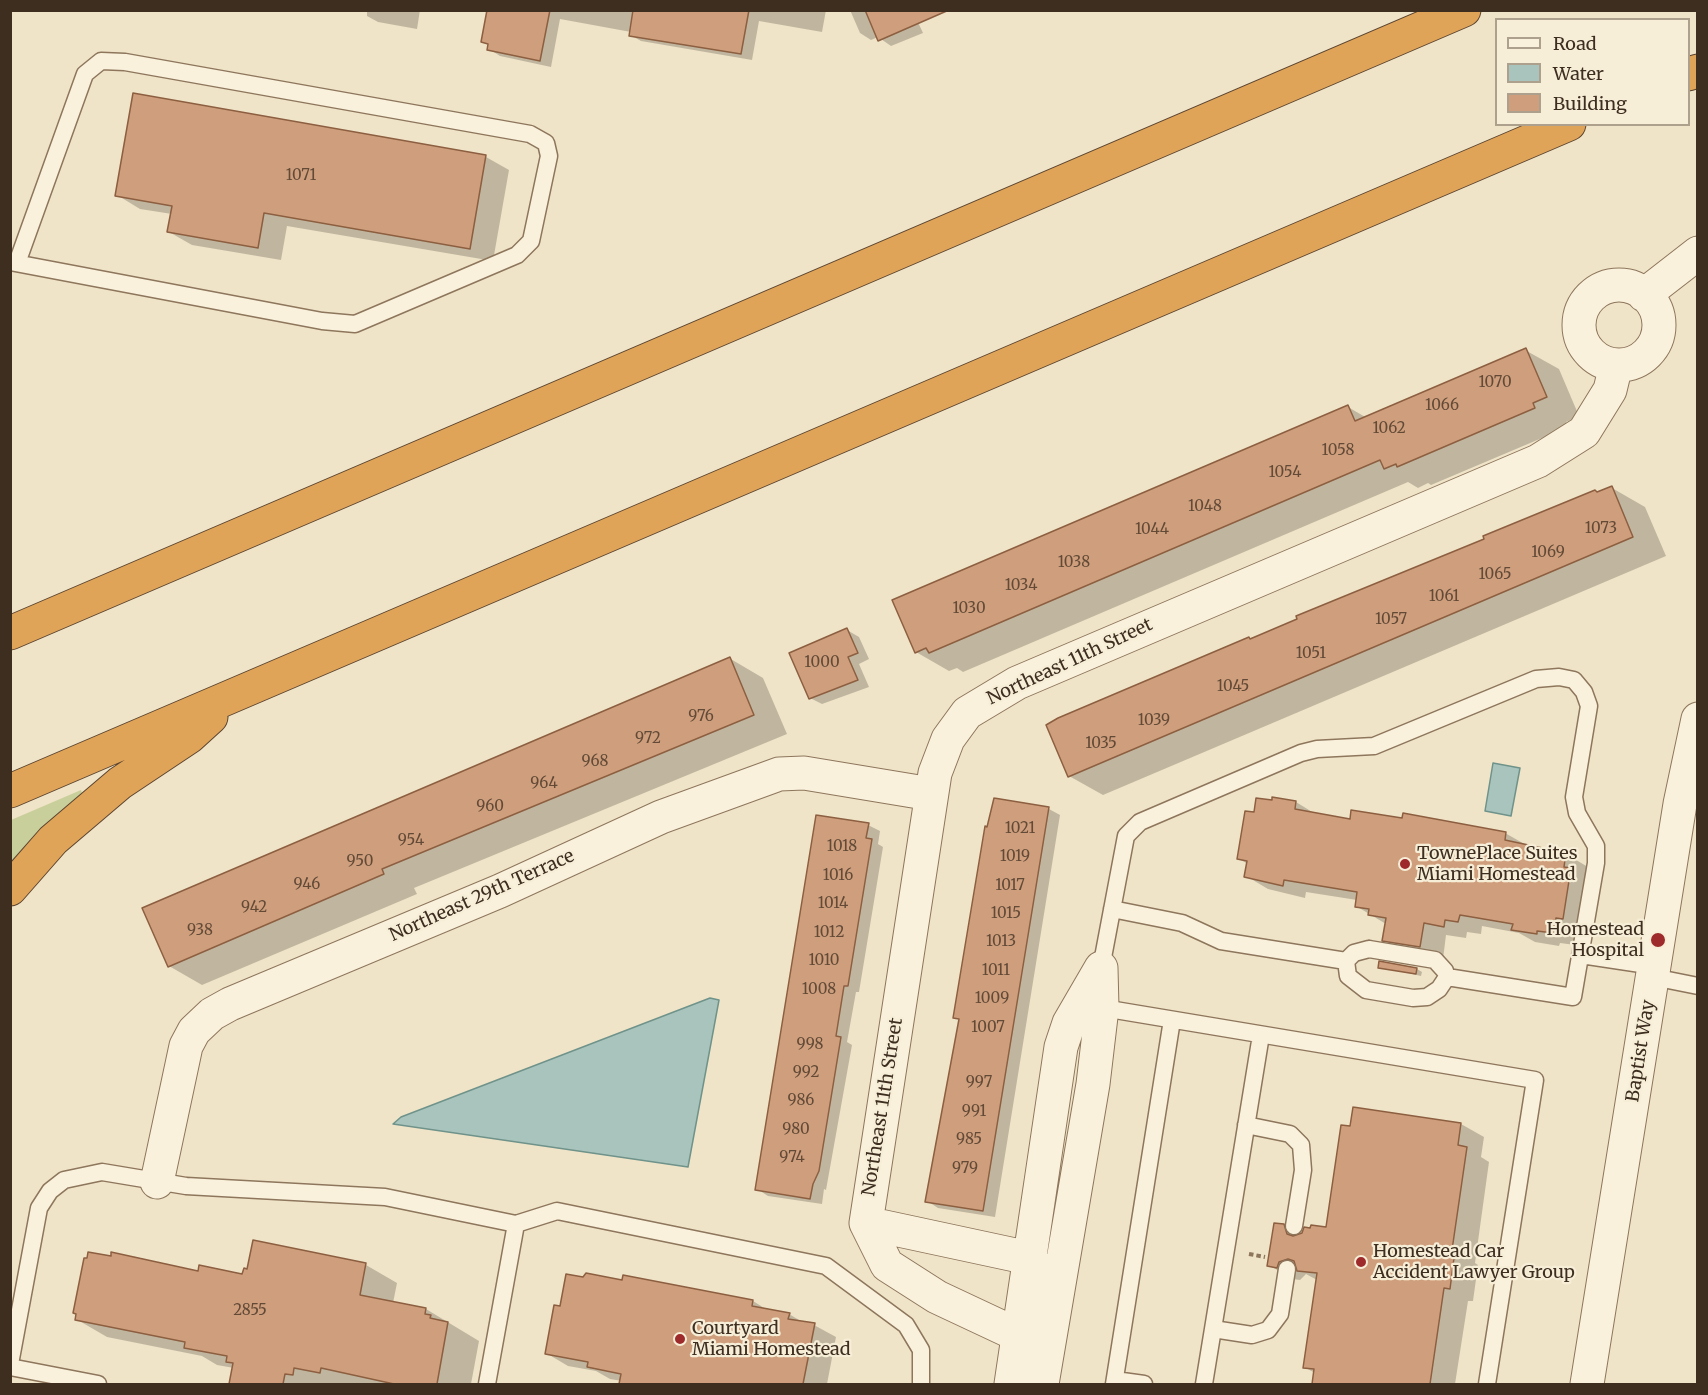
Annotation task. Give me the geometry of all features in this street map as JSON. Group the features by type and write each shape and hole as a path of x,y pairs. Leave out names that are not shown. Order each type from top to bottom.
{"highway":[{"path":"10,633 1464,10"},
{"path":"10,791 1564,126"},
{"path":"10,889 53,840 120,783 189,737 233,696"}],"street":[{"path":"1644,295 1698,253"},
{"path":"1614,286 1626,286 1644,295 1656,310 1659,323 1657,337 1651,349 1642,358 1630,364 1616,365 1603,362 1592,355 1584,345 1579,332 1579,319 1583,307 1596,293 1614,286"},
{"name":"Northeast 11th Street","path":"867,1223 931,795 941,753 967,713 982,702 1028,678 1538,460 1584,432 1598,413 1610,390 1616,365"},
{"name":"Baptist Way","path":"1587,1384 1654,972 1689,806 1698,719"},
{"name":"Northeast 29th Terrace","path":"157,1182 186,1046 194,1031 212,1014 230,1004 500,891 661,817 779,774 804,773 931,795"},
{"path":"1042,1384 1056,1313 1093,1083 1091,1006 1101,968"},
{"path":"1011,1384 1061,1047 1069,1023 1091,1006"},
{"path":"867,1223 1029,1258 1044,1276 1056,1313"},
{"path":"867,1223 887,1265 917,1285 1018,1335"},
{"path":"917,1285 914,1270 917,1257 927,1248 944,1241"}],"lane":[{"path":"101,61 125,62 530,134 546,143 549,156 531,241 517,255 355,324 322,321 14,262 85,74 101,61"},
{"path":"1101,968 1126,836 1140,822 1301,753 1317,749 1374,746 1536,679 1559,677 1574,680 1584,692 1589,706 1574,797 1577,813 1596,846 1596,862 1573,997 1447,977"},
{"path":"1112,909 1182,923 1221,940 1346,961"},
{"path":"1346,961 1354,953 1369,949 1430,958 1440,963 1447,977"},
{"path":"1581,955 1654,972 1698,986"},
{"path":"1346,961 1347,971 1353,982 1366,990 1377,992 1427,997 1439,989 1447,977"},
{"path":"1091,1006 1535,1080 1488,1384"},
{"path":"1144,1384 1114,1382 1172,1020"},
{"path":"1204,1384 1261,1035"},
{"path":"1246,1125 1290,1134 1301,1145 1303,1170 1294,1226"},
{"path":"98,1384 10,1365 39,1208 50,1191 64,1180 102,1172 157,1182 215,1188 385,1197 516,1224 557,1211 826,1266 906,1325 921,1350 921,1384"},
{"path":"487,1384 516,1224"},
{"path":"1213,1329 1252,1335 1263,1333 1274,1326 1280,1314 1287,1269"}],"path":[{"path":"1242,1252 1265,1257"}],"green space":[{"path":"81,790 84,799 11,867 11,820"}],"water":[{"path":"1493,763 1520,768 1511,816 1485,811"},
{"path":"710,998 719,1000 688,1167 393,1124 401,1117"}],"building":[{"path":"487,10 550,10 540,61 487,50 488,44 481,42"},
{"path":"633,10 749,10 741,54 629,36"},
{"path":"865,10 949,10 878,41"},
{"path":"133,93 486,155 470,249 264,213 258,248 167,232 172,206 115,196"},
{"path":"1526,348 1547,397 1533,403 1535,408 1397,467 1396,464 1384,469 1380,460 929,653 926,648 915,653 892,600 1348,405 1355,421"},
{"path":"1612,486 1633,537 1068,777 1046,725 1058,718 1297,619 1296,616 1484,539 1483,536 1595,490 1597,492"},
{"path":"847,628 858,653 848,657 858,680 809,699 789,653"},
{"path":"730,657 754,715 382,869 384,874 168,967 142,908"},
{"name":"TownePlace Suites Miami Homestead","path":"1272,797 1296,801 1295,809 1350,819 1351,810 1402,818 1403,813 1506,832 1505,840 1566,853 1564,867 1571,868 1563,919 1556,918 1553,933 1537,931 1537,934 1511,930 1513,924 1460,915 1458,922 1445,920 1444,927 1424,923 1420,947 1382,941 1386,918 1368,915 1369,909 1355,907 1357,892 1284,880 1283,886 1244,877 1247,861 1237,859 1245,811 1254,812 1256,798 1272,800"},
{"path":"994,798 1049,807 983,1211 925,1202 959,1019 953,1018 985,826 987,827"},
{"path":"816,815 869,823 866,838 872,839 848,986 844,986 836,1036 841,1037 819,1171 810,1199 755,1190"},
{"path":"1379,961 1417,968 1416,974 1378,968"},
{"path":"1353,1107 1461,1123 1458,1145 1467,1147 1452,1250 1455,1250 1450,1289 1444,1288 1430,1384 1312,1384 1314,1369 1303,1368 1317,1273 1297,1271 1294,1261 1288,1259 1279,1262 1277,1268 1267,1266 1274,1223 1284,1224 1287,1234 1293,1236 1302,1233 1304,1227 1310,1228 1311,1225 1326,1227 1341,1125 1350,1126"},
{"path":"253,1240 366,1263 360,1295 426,1308 425,1314 431,1315 430,1318 448,1322 437,1384 394,1384 321,1368 320,1373 294,1368 293,1375 285,1374 283,1384 229,1384 233,1363 226,1362 227,1356 184,1348 185,1342 75,1320 76,1314 73,1313 84,1258 87,1258 88,1252 111,1256 111,1252 198,1271 199,1265 242,1274 244,1268 247,1269"},
{"name":"Courtyard Miami Homestead","path":"586,1273 622,1280 623,1275 753,1300 752,1306 790,1313 788,1319 815,1323 803,1384 619,1384 621,1374 587,1367 588,1362 545,1354 554,1305 560,1306 566,1274 583,1277"}],"place":[{"name":"TownePlace Suites Miami Homestead","path":"1405,864"},
{"name":"Homestead Hospital","path":"1658,940"},
{"name":"Homestead Car Accident Lawyer Group","path":"1361,1262"},
{"name":"Courtyard Miami Homestead","path":"680,1339"}]}
